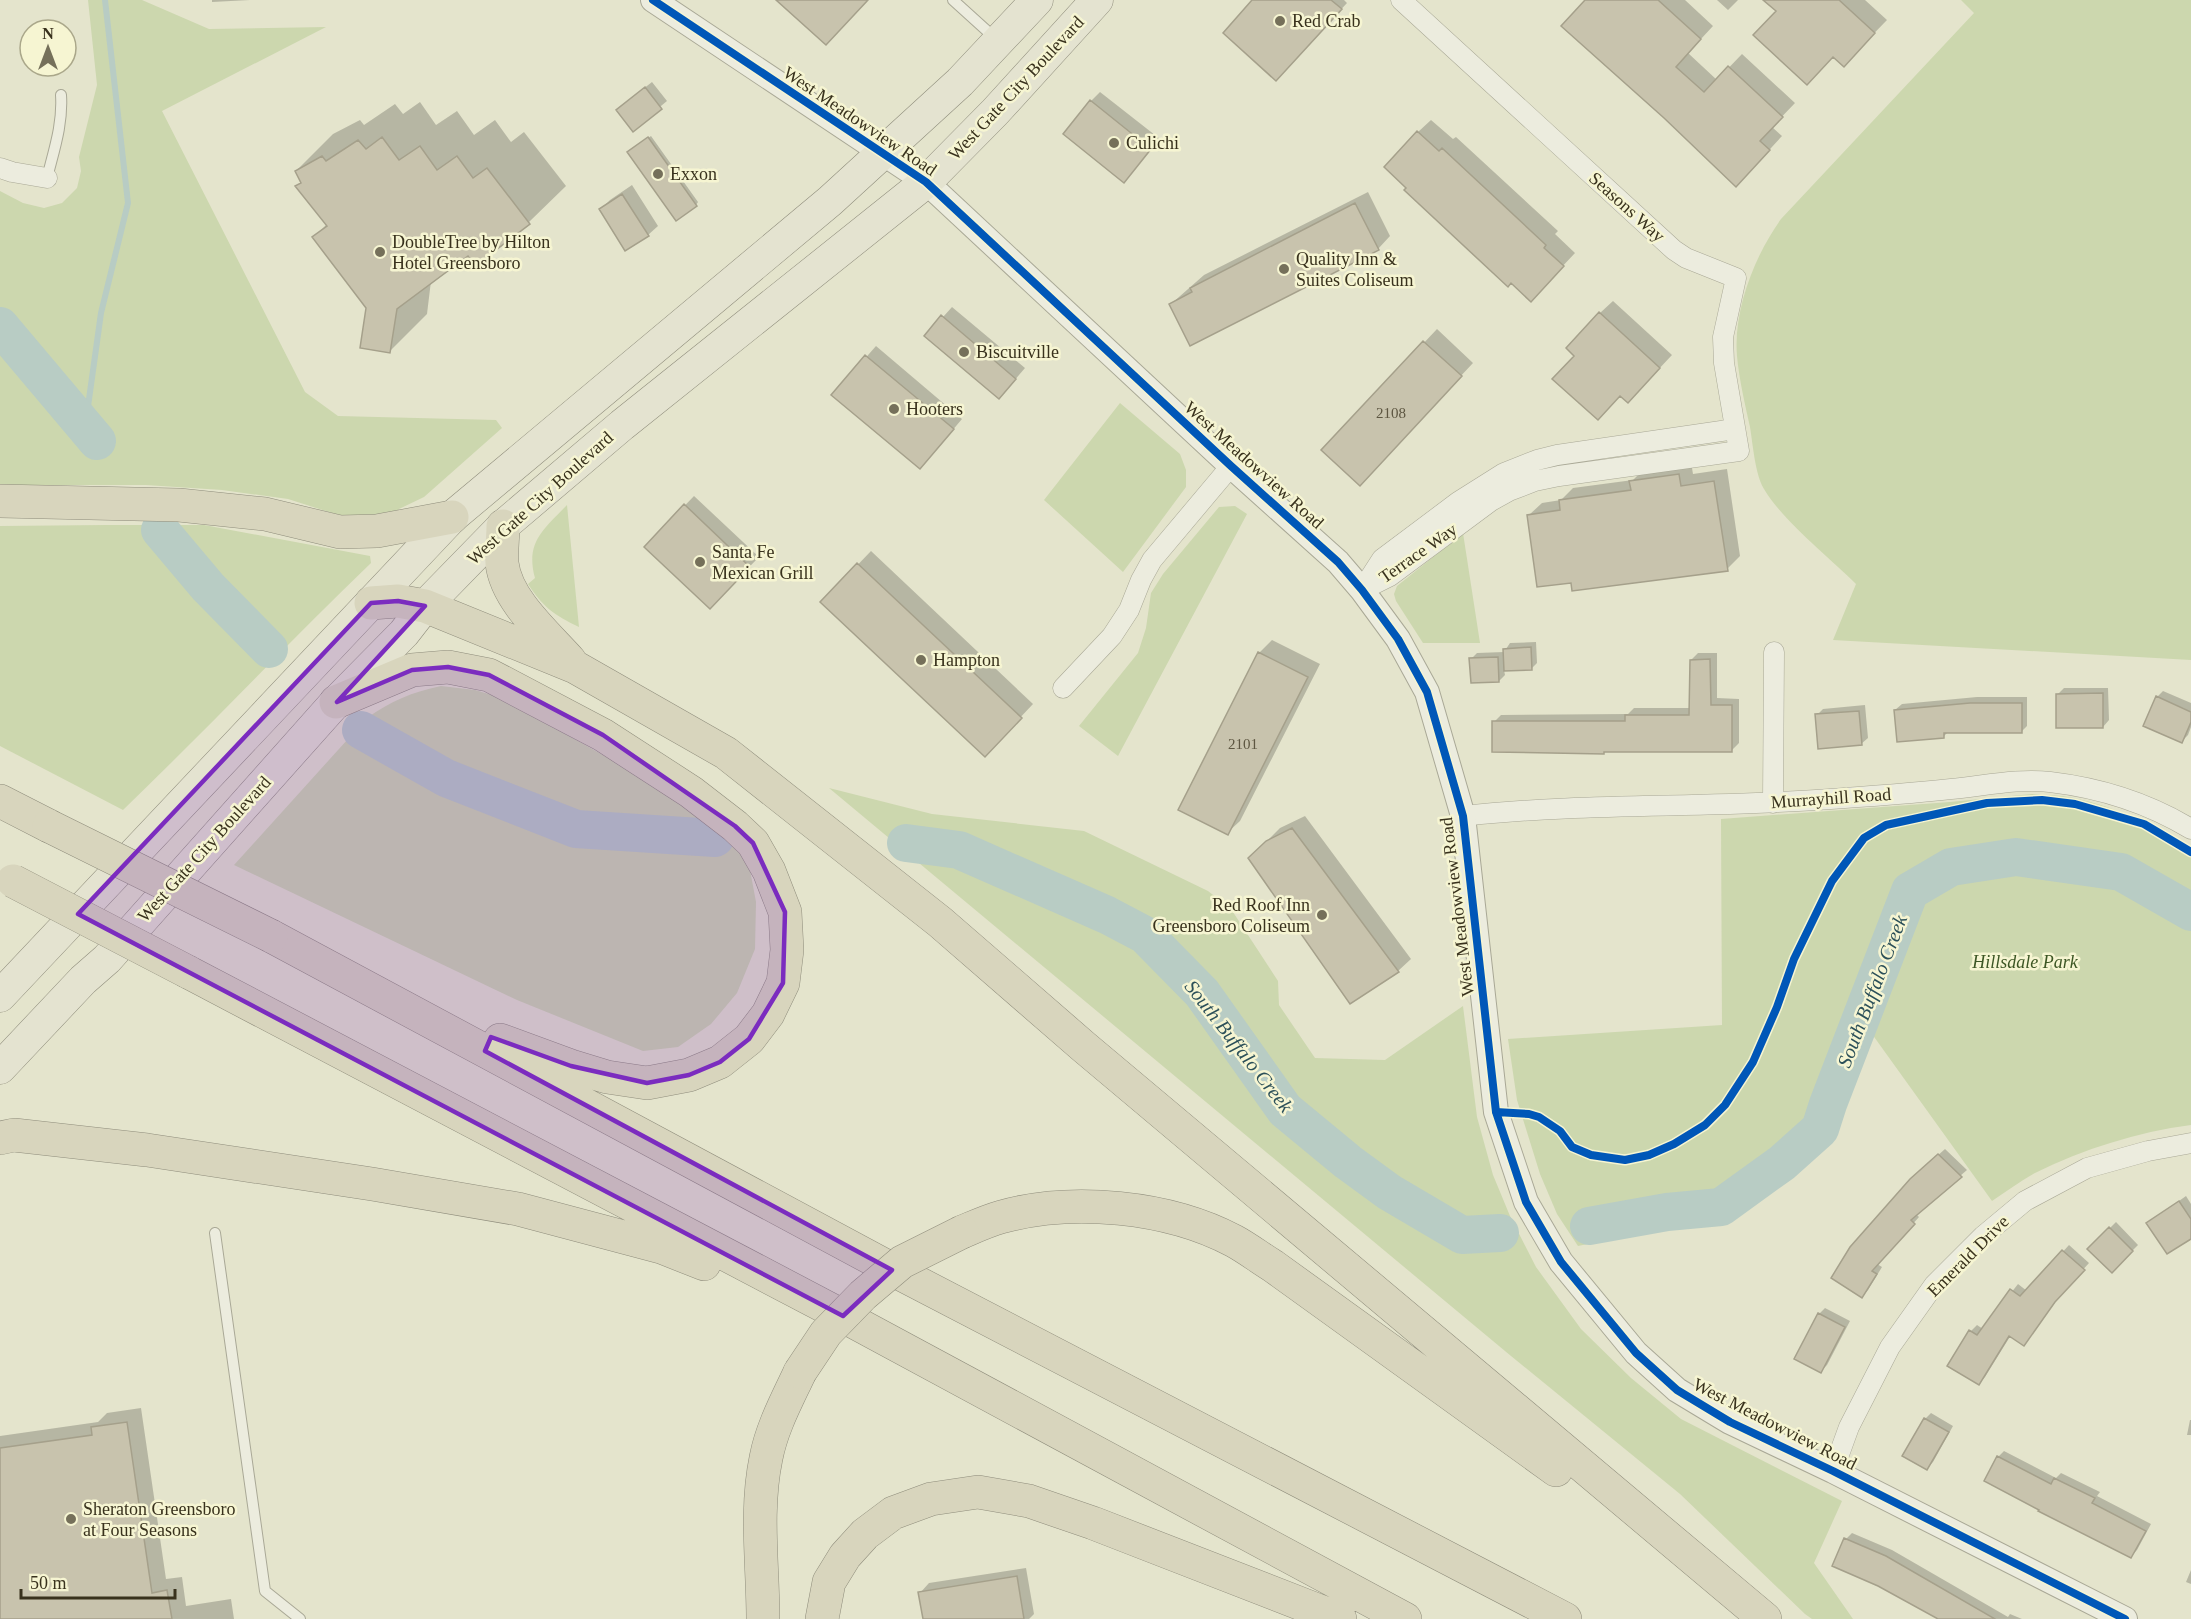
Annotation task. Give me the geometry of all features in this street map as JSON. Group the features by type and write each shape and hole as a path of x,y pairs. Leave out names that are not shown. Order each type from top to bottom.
{"highway":[{"path":"0,501 179,505 265,514 340,532 377,531 452,517"},
{"path":"503,526 502,564 509,588 520,606 575,667"},
{"path":"371,603 398,601 425,606 575,667 726,753 940,922 1763,1619"},
{"path":"0,801 432,1015 571,1066 607,1077 647,1083 689,1075 720,1062 749,1039 768,1014 783,983 786,950 785,912 769,870 753,843 735,826 692,792 603,735 489,675 448,667 412,670 336,702"},
{"path":"7,878 841,1315 1405,1619"},
{"path":"283,943 897,1272 1565,1619"},
{"path":"0,1138 14,1136 147,1150 518,1209 661,1247 841,1315"},
{"path":"770,1619 763,1603 760,1505 766,1457 776,1422 800,1372 826,1333 863,1295 902,1262 962,1232 1001,1217 1045,1209 1087,1206 1127,1209 1178,1218 1233,1240 1311,1293 1763,1619"},
{"path":"822,1619 829,1582 845,1556 865,1534 893,1513 931,1499 978,1492 1029,1501 1083,1519 1340,1619"}],"main road":[{"path":"0,996 452,517 830,201 960,82 1037,0"},
{"name":"West Gate City Boulevard","path":"0,1068 76,987 107,959 336,702 404,633 425,606 503,526 621,425 926,182 995,112 1097,0"}],"street":[{"name":"West Meadowview Road","path":"654,0 926,182 1231,466 1338,562 1398,639 1427,692 1463,816 1496,1112 1526,1202 1566,1269 1636,1353 1677,1390 1730,1422 1833,1471 2125,1619"},
{"name":"Seasons Way","path":"1401,0 1674,250 1686,258 1736,278 1723,337 1724,363 1739,451"},
{"path":"0,168 47,178"},
{"name":"Terrace Way","path":"1362,590 1382,559 1458,502 1504,473 1557,455 1735,429"},
{"name":"Terrace Way","path":"1362,590 1390,576 1491,501 1526,484 1559,476 1739,451"},
{"path":"1063,688 1112,636 1129,610 1152,560 1231,466"},
{"path":"1773,802 1774,652"},
{"name":"Murrayhill Road","path":"1463,816 1514,810 1773,802 2008,783 2048,782 2110,793 2144,805 2191,829"},
{"name":"Emerald Drive","path":"1833,1471 1849,1427 1890,1347 1934,1285 1983,1236 2025,1201 2087,1168 2148,1151 2191,1143"}],"lane":[{"path":"953,0 999,41"},
{"path":"47,178 60,126 61,95"},
{"path":"214,1233 265,1591 287,1615 300,1619"}],"highlighted area":[{"path":"398,601 425,606 337,702 412,670 448,667 489,675 603,735 735,826 753,843 785,912 783,983 749,1039 720,1062 689,1075 647,1083 571,1066 491,1037 485,1051 892,1270 843,1316 78,914 371,603"}],"green space":[{"path":"88,0 142,0 209,29 326,27 162,111 305,392 338,416 496,420 502,428 424,497 399,509 393,517 357,521 288,499 222,490 146,485 0,485 0,191 23,203 44,208 62,203 77,188 81,171 79,157 97,85"},
{"path":"1961,0 2191,0 2191,660 1833,640 1856,584 1783,514 1764,489 1758,476 1737,356 1742,302 1755,266 1771,233 1781,219 1974,13"},
{"path":"1120,403 1180,454 1186,470 1186,487 1123,572 1044,500"},
{"path":"567,505 579,627 550,610 528,584 535,578 533,555 535,545 544,529"},
{"path":"1235,506 1247,514 1118,756 1079,726 1138,653 1146,628 1151,593 1163,574 1219,507"},
{"path":"204,525 370,556 371,563 123,810 0,746 0,526"},
{"path":"1463,533 1480,643 1423,643 1396,601 1394,594 1397,586"},
{"path":"441,686 475,690 502,698 656,785 747,854 756,902 755,949 737,993 711,1024 678,1047 643,1051 517,1000 234,865 367,718 402,698"},
{"path":"829,788 932,814 1084,831 1208,891 1231,909 1278,981 1279,1005 1315,1058 1385,1060 1463,1006 1477,1117 1493,1175 1510,1216 1536,1267 1581,1329 1631,1378 1681,1419 1842,1501 1814,1563 1853,1619 1812,1619 1805,1614 1680,1494"},
{"name":"Hillsdale Park","path":"2032,794 2069,797 2105,806 2148,824 2191,846 2191,1125 2131,1137 2072,1156 2035,1173 1992,1201 1872,1034 1832,1131 1776,1185 1722,1216 1578,1246 1557,1214 1540,1174 1517,1100 1508,1039 1722,1025 1721,819"}],"building":[{"path":"776,0 868,0 826,45"},
{"path":"1252,0 1331,0 1342,9 1276,81 1223,33"},
{"path":"1585,0 1658,0 1701,39 1676,67 1704,92 1728,66 1783,117 1760,141 1770,150 1736,187 1664,118 1561,26"},
{"path":"1763,0 1839,0 1875,33 1844,67 1833,57 1807,85 1753,35 1776,11"},
{"path":"645,87 662,109 633,132 616,110"},
{"path":"1090,100 1151,149 1124,183 1063,134"},
{"path":"1417,131 1439,151 1442,148 1546,245 1544,248 1564,266 1531,302 1511,283 1508,287 1404,190 1406,188 1384,167"},
{"name":"DoubleTree by Hilton Hotel Greensboro","path":"382,137 399,160 420,146 437,170 457,156 473,178 487,168 530,224 475,266 468,256 397,309 390,353 360,348 366,308 312,237 327,226 295,186 301,183 295,171 322,156 326,161 358,140 366,149"},
{"name":"Exxon","path":"648,137 697,206 676,221 627,152"},
{"path":"622,194 649,236 625,251 599,209"},
{"name":"Quality Inn & Suites Coliseum","path":"1355,203 1379,250 1190,346 1169,304 1192,292 1190,288"},
{"path":"1599,312 1660,368 1628,403 1620,396 1598,420 1552,379 1574,356 1566,348"},
{"path":"941,315 1016,379 999,399 924,336"},
{"path":"1423,341 1462,376 1360,486 1321,450"},
{"path":"865,355 954,429 920,469 831,395"},
{"path":"1679,474 1681,486 1714,481 1728,571 1572,591 1571,583 1537,587 1527,515 1560,510 1559,500 1631,490 1629,481"},
{"path":"684,504 750,567 710,609 644,547"},
{"name":"Hampton","path":"857,563 1022,718 985,757 820,602"},
{"path":"1531,647 1532,670 1504,671 1503,649"},
{"path":"1258,652 1308,677 1228,835 1178,810"},
{"path":"1498,657 1499,682 1471,683 1469,658"},
{"path":"1710,659 1711,705 1732,705 1732,752 1604,752 1604,754 1492,752 1492,721 1625,721 1625,715 1689,715 1690,660"},
{"path":"2103,693 2103,728 2056,728 2056,694"},
{"path":"2156,696 2191,712 2191,722 2182,743 2143,726"},
{"path":"1970,703 2022,703 2022,733 1944,733 1944,738 1897,742 1894,710"},
{"path":"1859,711 1862,745 1818,749 1815,714"},
{"name":"Red Roof Inn Greensboro Coliseum","path":"1292,828 1399,972 1350,1004 1248,858 1266,841"},
{"path":"1938,1154 1962,1177 1911,1220 1915,1224 1872,1271 1877,1274 1862,1298 1831,1278 1850,1247 1910,1179"},
{"path":"2179,1201 2191,1219 2191,1239 2167,1254 2146,1223"},
{"path":"2109,1227 2133,1251 2112,1273 2087,1249"},
{"path":"2062,1250 2085,1270 2055,1302 2024,1346 2009,1336 1979,1385 1947,1366 1969,1330 1977,1335 2010,1289 2020,1296"},
{"path":"1818,1313 1845,1327 1821,1373 1794,1359"},
{"path":"1924,1418 1949,1432 1927,1470 1902,1456"},
{"name":"Sheraton Greensboro at Four Seasons","path":"127,1422 152,1593 167,1590 172,1619 0,1619 0,1448 92,1435 91,1427"},
{"path":"1997,1456 2051,1484 2054,1478 2095,1498 2092,1503 2146,1531 2131,1558 1984,1481"},
{"path":"1844,1538 1886,1556 1995,1619 1938,1619 1878,1586 1832,1566"},
{"path":"1017,1576 1024,1619 923,1619 918,1592"}],"waterway":[{"path":"85,428 101,313 128,203 105,0"},
{"name":"South Buffalo Creek","path":"0,326 97,441"},
{"name":"South Buffalo Creek","path":"160,530 208,587 269,649"},
{"name":"South Buffalo Creek","path":"361,730 446,778 576,829 715,838"},
{"name":"South Buffalo Creek","path":"906,843 959,850 1107,915 1145,935 1202,993 1285,1110 1348,1162 1389,1192 1462,1235 1500,1233"},
{"name":"South Buffalo Creek","path":"1589,1226 1667,1212 1721,1207 1782,1163 1820,1129 1910,891 1951,867 2016,857 2121,872 2191,912"}],"cycle path":[{"path":"653,0 926,182 1231,466 1338,562 1398,639 1427,692 1463,816 1496,1112 1526,1202 1561,1262 1636,1353 1677,1390 1730,1422 1833,1471 2125,1619"},
{"path":"1496,1112 1529,1114 1539,1117 1560,1131 1572,1147 1591,1155 1625,1160 1649,1155 1674,1144 1705,1125 1725,1105 1753,1062 1777,1007 1794,959 1832,881 1864,838 1886,825 1987,803 2042,800 2075,804 2144,824 2191,852"}],"place":[{"name":"Red Crab","path":"1280,21"},
{"name":"Culichi","path":"1114,143"},
{"name":"Exxon","path":"658,174"},
{"name":"DoubleTree by Hilton Hotel Greensboro","path":"380,252"},
{"name":"Quality Inn & Suites Coliseum","path":"1284,269"},
{"name":"Biscuitville","path":"964,352"},
{"name":"Hooters","path":"894,409"},
{"name":"Santa Fe Mexican Grill","path":"700,562"},
{"name":"Hampton","path":"921,660"},
{"name":"Red Roof Inn Greensboro Coliseum","path":"1322,915"},
{"name":"Sheraton Greensboro at Four Seasons","path":"71,1519"}]}
